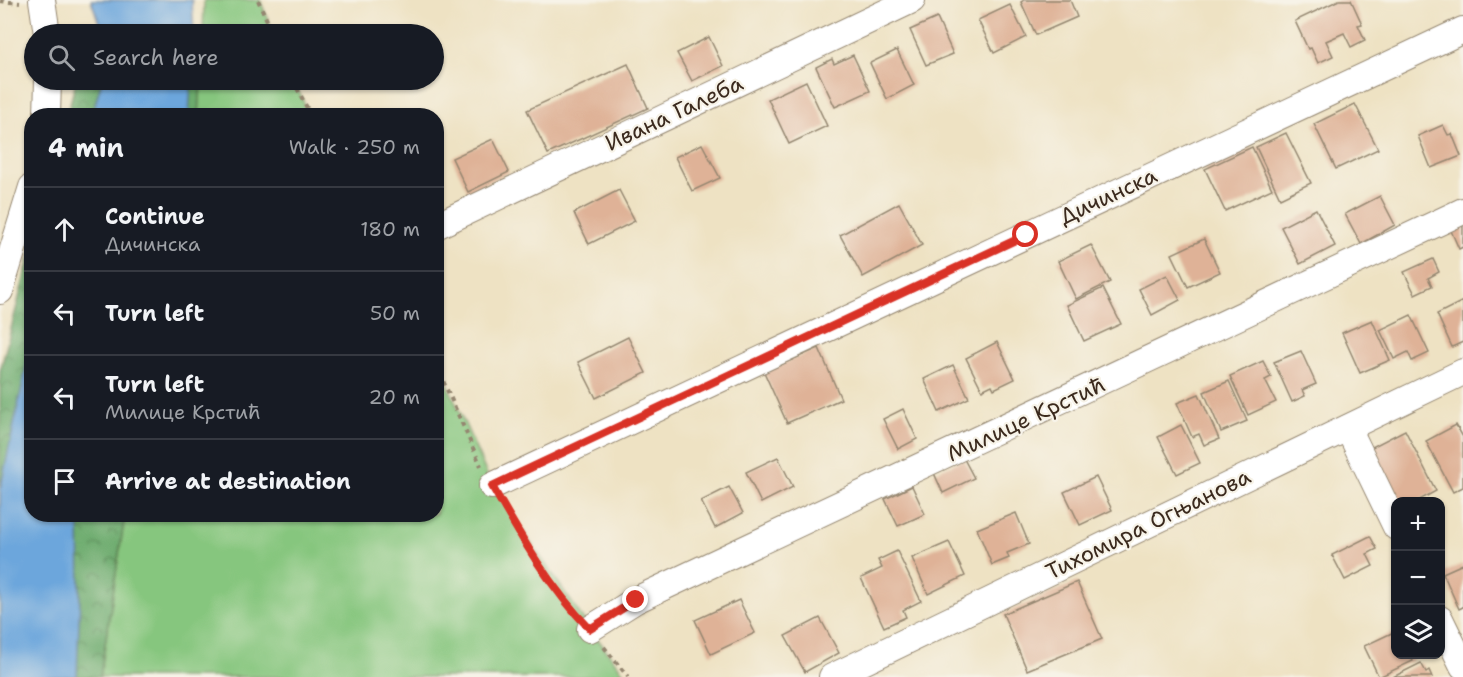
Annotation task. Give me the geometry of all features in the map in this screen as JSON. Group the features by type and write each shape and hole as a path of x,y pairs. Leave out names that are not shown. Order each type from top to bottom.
{"street":[{"path":"42,0 46,24"},
{"name":"Ивана Галеба","path":"444,222 912,0"},
{"name":"Дичинска","path":"492,486 1463,30"},
{"path":"47,108 48,90"},
{"name":"Милице Крстић","path":"590,629 636,600 1463,211"},
{"path":"0,291 24,213"},
{"name":"Тихомира Огњанова","path":"832,677 1463,372"},
{"path":"1348,428 1391,519"},
{"path":"1445,630 1463,666"}],"path":[{"path":"258,0 269,24"},
{"path":"298,90 307,108"},
{"path":"444,384 471,449 530,553 570,608 628,677"}],"green space":[{"path":"204,0 260,0 270,24 203,24"},
{"path":"74,90 200,90 199,108 69,108"},
{"path":"200,90 298,90 307,108 199,108"},
{"path":"24,278 24,522 124,522 100,677 0,677 0,371"},
{"path":"444,376 492,486 590,629 627,677 100,677 124,522 444,522"}],"water":[{"path":"91,0 192,0 193,24 99,24"},
{"path":"99,90 190,90 189,108 94,108"},
{"path":"24,377 24,522 79,522 80,595 77,677 0,677 0,490"}],"building":[{"path":"1024,0 1070,0 1077,17 1036,35 1021,2"},
{"path":"1339,0 1351,0 1362,24 1358,25 1365,40 1351,47 1344,33 1326,41 1333,56 1318,63 1311,48 1308,49 1295,21"},
{"path":"1010,5 1026,37 994,53 978,20"},
{"path":"937,18 953,54 926,65 910,30"},
{"path":"709,37 723,66 692,81 677,53"},
{"path":"897,50 914,85 887,99 870,63"},
{"path":"853,55 870,91 835,107 816,67 832,59 834,64"},
{"path":"628,64 648,108 548,154 527,110"},
{"path":"806,81 827,126 789,144 768,99"},
{"path":"1355,104 1378,149 1336,169 1314,124"},
{"path":"1443,125 1448,135 1452,134 1461,156 1431,168 1418,136"},
{"path":"1286,133 1311,183 1280,198 1256,147"},
{"path":"493,139 509,172 468,192 452,158"},
{"path":"702,144 720,178 692,191 675,157"},
{"path":"1252,147 1272,189 1225,211 1205,169"},
{"path":"619,190 635,221 589,244 574,213"},
{"path":"1380,196 1395,225 1361,244 1345,214"},
{"path":"899,203 922,245 863,277 840,235"},
{"path":"1316,209 1335,246 1300,264 1281,227"},
{"path":"1463,221 1463,247 1459,249 1449,226"},
{"path":"1204,239 1220,272 1188,287 1172,254"},
{"path":"1091,245 1110,282 1076,299 1058,261"},
{"path":"1433,259 1439,272 1428,278 1432,286 1415,294 1404,272"},
{"path":"1167,275 1180,300 1152,315 1139,289"},
{"path":"1103,288 1121,324 1084,341 1067,305"},
{"path":"1463,301 1463,342 1452,347 1437,314"},
{"path":"1411,315 1429,353 1412,361 1408,352 1394,359 1380,330"},
{"path":"1372,320 1390,360 1360,373 1342,333"},
{"path":"628,337 646,373 596,398 578,362"},
{"path":"997,342 1015,379 994,389 992,385 982,390 966,358"},
{"path":"819,348 841,399 787,423 764,372"},
{"path":"1301,351 1316,384 1302,390 1305,396 1292,402 1274,362"},
{"path":"1263,361 1271,377 1265,380 1276,402 1248,415 1230,376"},
{"path":"953,365 969,398 939,412 924,379"},
{"path":"1229,381 1247,421 1221,432 1204,392"},
{"path":"1199,394 1219,439 1204,445 1199,434 1192,437 1177,403"},
{"path":"903,409 917,439 898,449 883,419"},
{"path":"1181,425 1200,463 1177,474 1158,437"},
{"path":"1456,425 1463,437 1463,487 1453,492 1426,441"},
{"path":"1405,430 1436,491 1425,497 1394,497 1370,448"},
{"path":"778,457 793,487 761,503 746,472"},
{"path":"964,459 974,478 943,493 934,473"},
{"path":"1096,477 1112,510 1080,525 1064,492"},
{"path":"912,486 925,514 898,526 885,499"},
{"path":"729,487 743,513 715,528 701,501"},
{"path":"1016,513 1029,544 1007,553 1009,558 992,565 977,529"},
{"path":"1370,536 1377,549 1367,554 1373,566 1345,580 1332,555"},
{"path":"949,542 965,576 928,594 912,558"},
{"path":"897,551 921,601 903,610 906,617 884,627 861,578 882,568 878,560"},
{"path":"1463,564 1463,607 1459,609 1445,578 1445,572"},
{"path":"1077,582 1102,639 1027,670 1003,614"},
{"path":"739,600 755,633 711,654 695,620"},
{"path":"820,618 839,653 805,672 785,636"},
{"path":"1391,633 1391,659 1412,659 1413,661 1379,677 1364,646"},
{"path":"1421,663 1426,672 1429,670 1432,677 1393,677"}],"route":[{"path":"636,600 590,629 570,608 530,553 492,486 1026,235"}]}
